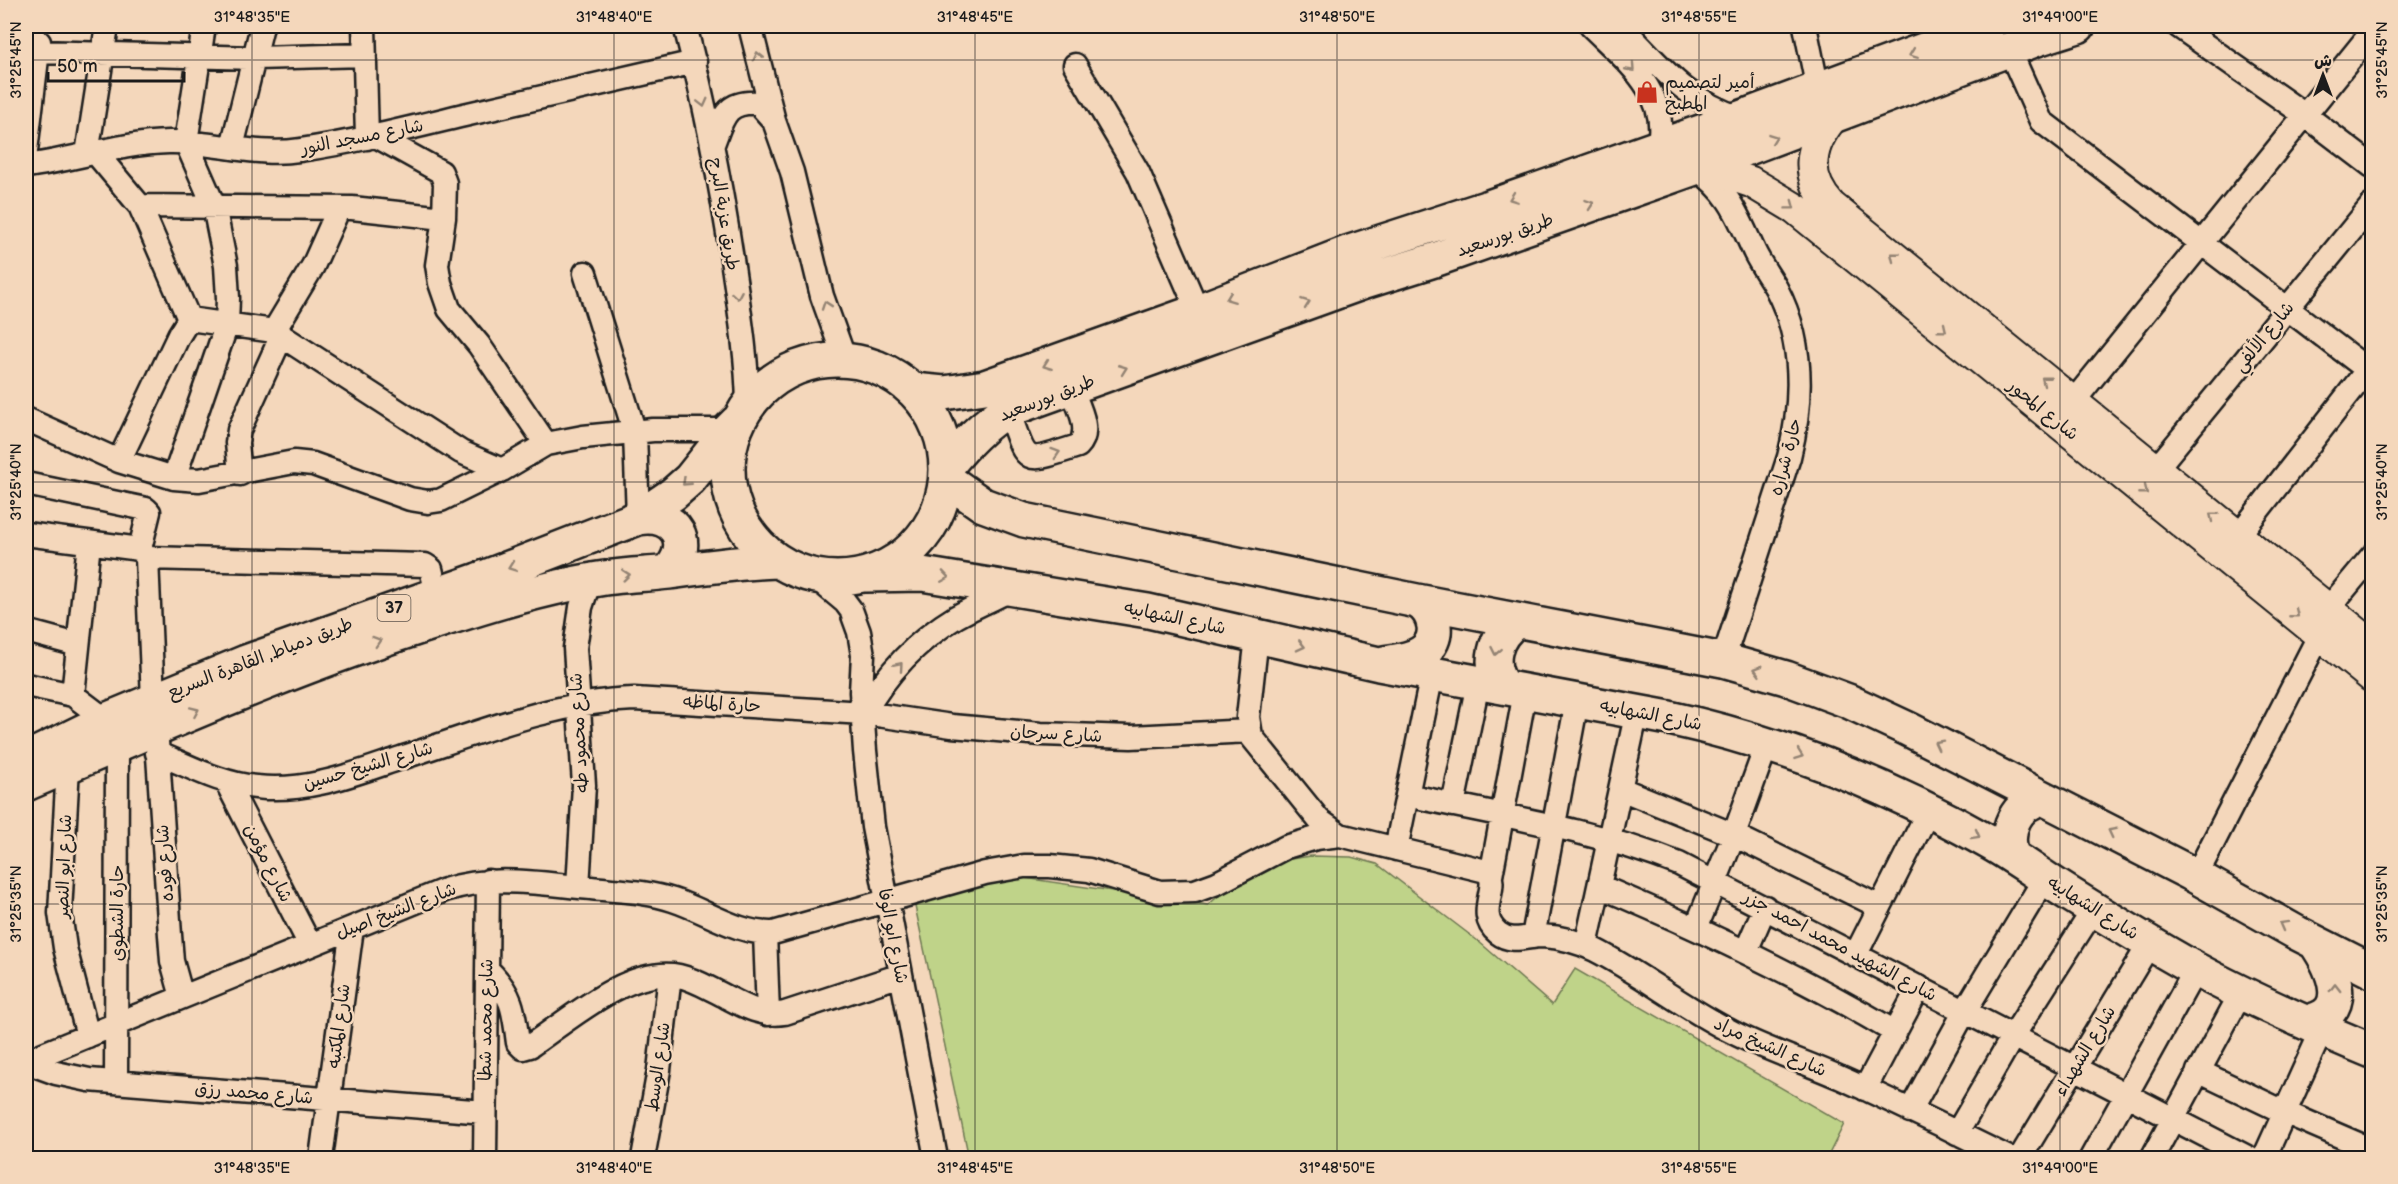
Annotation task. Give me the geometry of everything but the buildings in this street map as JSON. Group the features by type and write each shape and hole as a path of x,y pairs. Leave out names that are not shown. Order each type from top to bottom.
{"highway":[{"name":"طريق بورسعيد","path":"947,473 975,434 1008,410 1364,282 1434,260 1698,166 1988,26"},
{"name":"طريق بورسعيد","path":"913,390 944,393 984,387 1198,310 1350,252 1489,207 1740,118 1826,103 2009,49 2078,26"},
{"path":"1419,228 1414,242 1416,249 1420,255 1434,260"},
{"path":"1350,252 1358,254 1368,266 1368,274 1364,282"},
{"name":"طريق دمياط, القاهرة السريع","path":"155,727 294,643 548,554 638,518 673,494 690,479 770,382 784,373 813,362 845,360 882,369 913,390"},
{"path":"866,575 896,561 921,540 938,512 947,473 941,433 929,410 913,390"},
{"path":"738,419 727,460 731,499 738,518 749,534 762,549 778,561"},
{"path":"947,473 983,505 1024,520 1417,601 1723,660 1786,678 1848,701 1908,729 2196,876 2315,942 2373,971"},
{"path":"638,518 660,517 678,531 681,553 676,564 668,572"},
{"name":"طريق دمياط, القاهرة السريع","path":"39,764 112,732 155,727 257,685 360,647 464,613 590,580 736,562 778,561"},
{"name":"شارع الشهابيه","path":"778,561 814,576 849,578 866,575 921,574 1148,611 1379,664 1709,726 1767,744 1861,779 1929,810 2012,856 2094,909 2196,969 2241,993 2373,1051"},
{"path":"1379,664 1412,657 1422,652 1430,644 1434,628 1432,617 1417,601"},
{"path":"1503,687 1496,672 1494,654 1504,632 1517,621"},
{"path":"26,808 38,793 39,764"},
{"path":"2012,856 2009,835 2014,819 2028,804 2043,798"},
{"path":"2313,1026 2317,1019 2327,1011 2336,995 2334,976 2315,942"}],"main road":[{"name":"شارع المحور","path":"1826,103 1813,152 1814,177 1826,200 2073,402 2123,458 2156,469 2238,536 2324,621 2373,677"},
{"name":"شارع المحور","path":"1698,166 1751,182 1791,206 2123,458 2324,621 2373,645"}],"street":[{"path":"107,26 91,153 141,206 189,319"},
{"path":"174,478 227,324 226,266 214,206 186,142 204,26"},
{"path":"232,147 256,58 262,26"},
{"path":"364,26 371,137 441,172 445,183 444,218 437,265 440,283 449,309 479,345 546,444"},
{"name":"طريق عزبة البرج","path":"685,26 713,144 741,318 747,367 738,419"},
{"path":"750,26 774,121 792,172 822,296 845,360"},
{"path":"1591,26 1647,86 1656,99 1661,123 1658,147"},
{"path":"1621,26 1670,78 1684,89 1714,108 1740,118"},
{"path":"1805,26 1826,103"},
{"path":"2178,26 2373,166"},
{"path":"26,32 39,42 26,151"},
{"path":"2073,402 2373,32"},
{"path":"2009,49 2041,121 2371,369 2238,536"},
{"path":"38,52 256,58 365,55"},
{"name":"شارع مسجد النور","path":"26,165 58,162 91,153 141,144 186,142 257,151 288,152 371,137 695,62"},
{"path":"1075,65 1138,172 1198,310"},
{"path":"713,144 726,113 736,104 758,104 774,121"},
{"name":"حارة شراره","path":"1698,166 1733,206 1759,261 1775,288 1793,334 1799,383 1796,425 1789,457 1723,660"},
{"name":"شارع الألفي","path":"2156,469 2373,205"},
{"path":"141,206 339,208 444,218"},
{"path":"240,474 237,443 239,430 278,333 313,266 339,208"},
{"path":"585,273 635,433 638,518"},
{"path":"189,319 278,333 461,452 502,470"},
{"path":"119,461 179,335 189,319"},
{"path":"1008,410 1026,455 1040,458 1078,446 1083,441 1084,426 1071,388"},
{"path":"26,419 119,461 174,478 199,480 294,462 313,464 410,499 428,502 441,500 502,470 546,444 583,437 635,433 738,419"},
{"name":"شارع فوده","path":"26,484 146,509 149,512 143,554 172,961 182,997"},
{"path":"26,534 143,554 425,565 431,569 437,594"},
{"path":"73,695 89,543"},
{"path":"2196,876 2324,621 2373,556"},
{"name":"شارع ابو الوفا","path":"814,576 845,602 857,624 863,656 861,693 870,808 936,1158"},
{"name":"شارع محمود طه","path":"578,887 584,785 575,648 581,607 590,580"},
{"path":"864,712 898,665 926,638 959,616 1015,588"},
{"path":"26,631 78,645"},
{"path":"1257,636 1248,717 1250,731 1257,744 1319,820 1340,835 1486,871 1491,876"},
{"path":"1396,849 1431,674"},
{"path":"26,686 73,695 112,732"},
{"path":"1453,805 1503,687"},
{"name":"شارع الشيخ مراد","path":"1503,687 1503,816 1491,876 1487,912 1497,932 1510,938 1560,939 1586,946 1729,1031 1865,1089 2009,1158"},
{"name":"حارة الماظه","path":"579,704 652,699 864,712"},
{"path":"1533,937 1577,701"},
{"name":"شارع الشيخ حسين","path":"155,727 226,781 254,787 283,789 326,783 526,717 579,704"},
{"path":"1586,946 1637,711"},
{"name":"شارع سرحان","path":"864,712 962,727 1061,735 1160,736 1250,731"},
{"name":"حارة الشطوى","path":"112,732 116,1082"},
{"path":"1696,928 1734,836 1767,744"},
{"name":"شارع ابو النصر","path":"39,764 65,948 88,1036"},
{"name":"شارع مؤمن","path":"226,781 310,945"},
{"path":"1621,789 1734,836 1880,908"},
{"name":"شارع الشهيد محمد احمد جزر","path":"1407,795 1610,840 1670,860 1715,881 2249,1158"},
{"path":"1856,954 1929,810"},
{"name":"شارع الشيخ اصيل","path":"26,1061 445,890 488,881 578,887 658,896 682,903 742,929 765,933 788,930 984,873 1036,866 1089,870 1149,890 1184,892 1217,884 1286,847 1316,838 1340,835"},
{"path":"1910,1111 1965,1011 2045,878"},
{"name":"شارع محمد شطا","path":"485,1158 488,881"},
{"path":"1599,886 1746,951 1830,993 1895,1032"},
{"path":"1746,951 1765,907"},
{"path":"1957,1133 2013,1036 2094,909"},
{"name":"شارع المكتبه","path":"321,1158 352,928"},
{"path":"765,933 768,1014"},
{"name":"شارع الشهداء","path":"2020,1158 2150,943"},
{"path":"487,969 498,980 510,1000 517,1023 518,1043 523,1048 530,1046 626,982 644,976 670,975 696,982 752,1010 768,1014 785,1013 901,975"},
{"path":"2091,1158 2196,969"},
{"name":"شارع الوسط","path":"643,1158 659,1070 670,975"},
{"path":"1865,1089 1919,987"},
{"path":"2152,1158 2241,993"},
{"path":"2264,1158 2284,1112 2313,1026"},
{"name":"شارع محمد رزق","path":"26,1061 67,1076 116,1082 485,1112"},
{"path":"2198,1071 2370,1150"}],"green space":[{"path":"1311,856 1351,857 1377,864 1478,941 1552,1005 1575,969 1844,1124 1827,1158 969,1158 913,897 1004,875 1208,905 1235,882 1284,860"}],"place":[{"name":"أمير لتصميم المطبخ","path":"1647,92"}]}
